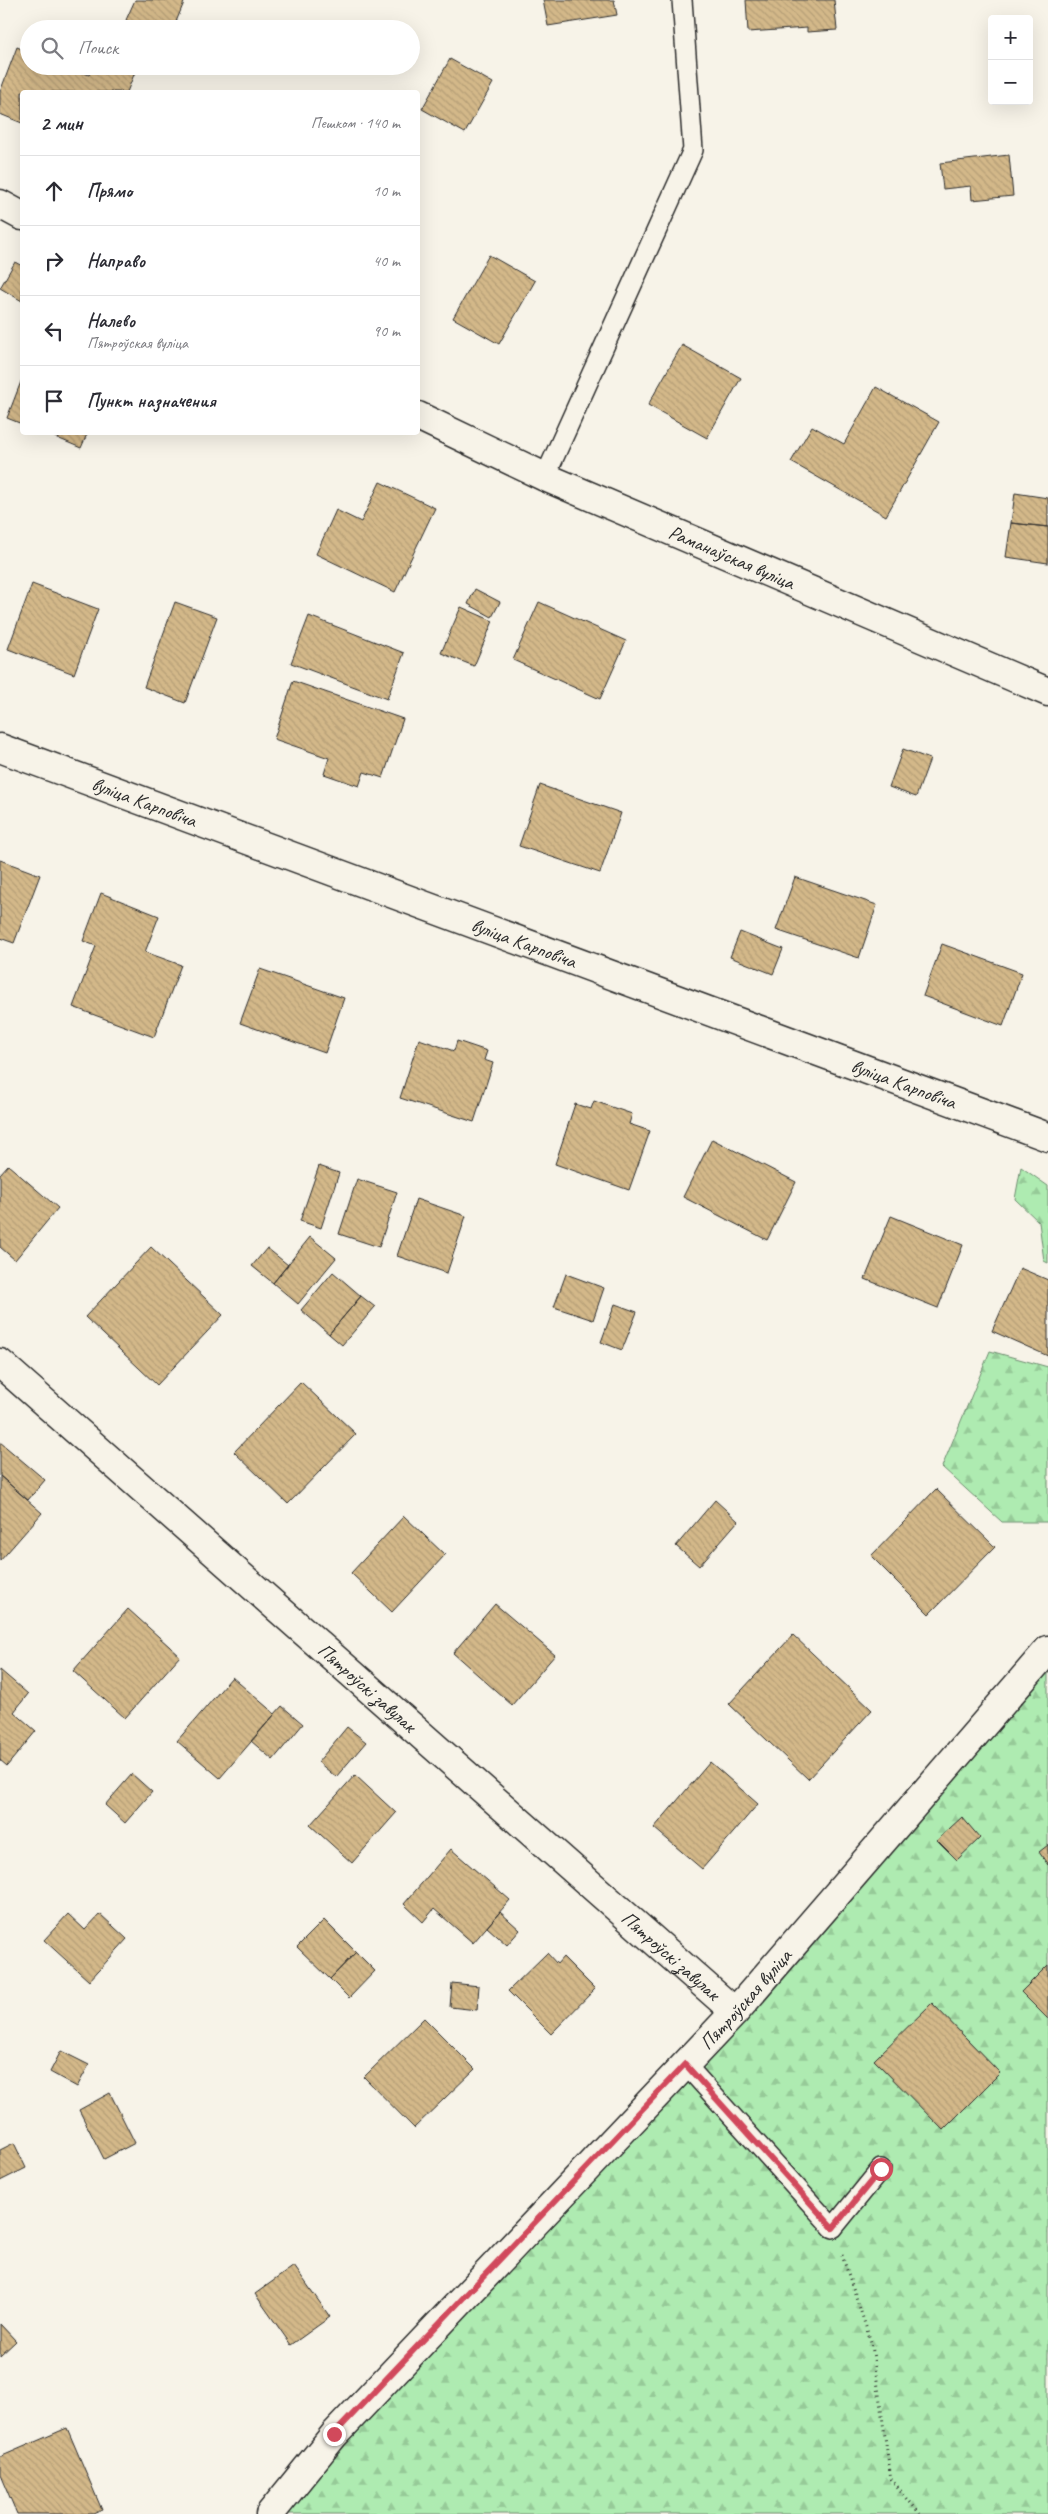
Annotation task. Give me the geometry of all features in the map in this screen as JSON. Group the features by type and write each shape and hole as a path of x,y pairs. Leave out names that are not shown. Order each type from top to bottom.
{"street":[{"path":"0,204 20,215"},
{"name":"Раманаўская вуліца","path":"420,417 545,477 1048,692"},
{"name":"вуліца Карповіча","path":"0,748 1048,1137"},
{"name":"Пятроўскі завулак","path":"0,1363 735,2012"},
{"name":"Пятроўская вуліца","path":"270,2514 334,2434 735,2012 1048,1650"}],"lane":[{"path":"545,477 693,150 682,0"},
{"path":"685,2064 833,2228 881,2169"}],"path":[{"path":"833,2228 872,2345 891,2479 920,2514"}],"green space":[{"path":"1021,1167 1048,1186 1048,1263 1044,1261 1039,1222 1015,1199"},
{"path":"990,1351 1048,1367 1048,1522 1002,1522 942,1467"},
{"path":"1048,1650 1048,2514 270,2514"}],"building":[{"path":"135,0 185,0 177,20 126,20"},
{"path":"543,0 614,0 617,15 548,26"},
{"path":"746,0 834,0 837,30 807,32 807,28 748,32"},
{"path":"17,47 20,48 20,75 134,75 128,90 20,90 20,122 0,114 0,92"},
{"path":"450,59 493,83 465,133 422,109"},
{"path":"1009,155 1013,196 972,200 971,186 943,189 940,163"},
{"path":"489,255 535,281 499,344 453,318"},
{"path":"15,262 20,265 20,300 0,288"},
{"path":"682,345 741,378 707,438 648,405"},
{"path":"20,384 20,423 7,418"},
{"path":"876,387 939,422 886,516 791,462 812,426 844,444"},
{"path":"50,435 87,435 81,448"},
{"path":"380,482 435,508 395,592 316,554 336,510 361,522"},
{"path":"1015,493 1048,498 1048,527 1011,523"},
{"path":"1011,523 1048,527 1048,563 1006,557"},
{"path":"32,584 98,609 74,674 8,649"},
{"path":"475,589 500,602 492,617 468,604"},
{"path":"175,602 217,617 185,703 144,687"},
{"path":"539,602 626,641 600,699 513,660"},
{"path":"461,607 493,621 474,666 441,653"},
{"path":"309,616 404,653 387,699 291,663"},
{"path":"293,681 403,719 383,778 364,772 359,786 324,774 329,758 274,739"},
{"path":"903,749 930,759 916,797 889,787"},
{"path":"540,785 621,813 600,873 519,846"},
{"path":"0,860 40,875 14,943 0,938"},
{"path":"795,877 877,905 859,958 776,930"},
{"path":"101,893 159,916 145,952 181,965 154,1037 73,1007 96,946 83,941"},
{"path":"740,932 783,949 773,974 730,957"},
{"path":"942,944 1022,973 1003,1026 923,996"},
{"path":"260,969 344,998 325,1053 240,1023"},
{"path":"419,1039 454,1051 457,1041 487,1051 484,1060 493,1063 474,1122 400,1098"},
{"path":"594,1101 632,1114 629,1124 650,1131 629,1190 555,1164 575,1104 591,1109"},
{"path":"712,1139 796,1182 767,1240 683,1197"},
{"path":"8,1165 58,1208 15,1260 0,1247 0,1174"},
{"path":"319,1166 339,1173 321,1228 300,1221"},
{"path":"357,1179 397,1192 379,1247 339,1234"},
{"path":"416,1199 466,1216 447,1273 397,1256"},
{"path":"891,1216 963,1245 938,1308 865,1279"},
{"path":"310,1237 336,1258 298,1304 273,1283"},
{"path":"151,1247 223,1315 157,1385 85,1317"},
{"path":"267,1248 288,1265 273,1283 252,1266"},
{"path":"1020,1268 1048,1280 1048,1356 992,1331"},
{"path":"333,1272 361,1296 329,1334 301,1310"},
{"path":"566,1274 604,1288 593,1320 554,1307"},
{"path":"361,1296 375,1307 342,1345 329,1334"},
{"path":"615,1304 637,1312 622,1350 601,1342"},
{"path":"301,1382 356,1434 288,1504 234,1452"},
{"path":"0,1442 45,1480 28,1500 0,1476"},
{"path":"0,1476 42,1513 0,1561"},
{"path":"936,1489 995,1547 929,1614 871,1556"},
{"path":"715,1500 738,1521 699,1566 676,1546"},
{"path":"404,1516 445,1555 392,1612 351,1573"},
{"path":"495,1604 555,1655 512,1705 453,1653"},
{"path":"128,1609 180,1656 125,1718 73,1671"},
{"path":"793,1635 872,1710 808,1779 729,1704"},
{"path":"0,1670 28,1694 14,1712 36,1731 7,1766 0,1760"},
{"path":"232,1677 275,1714 220,1778 177,1741"},
{"path":"282,1706 303,1724 273,1760 251,1741"},
{"path":"347,1727 366,1742 336,1777 318,1762"},
{"path":"710,1762 758,1804 702,1869 654,1828"},
{"path":"132,1774 152,1792 125,1823 105,1805"},
{"path":"355,1775 396,1813 352,1863 310,1825"},
{"path":"962,1817 980,1838 957,1860 937,1840"},
{"path":"1048,1845 1048,1865 1039,1852"},
{"path":"451,1849 510,1900 473,1943 434,1909 423,1922 404,1904"},
{"path":"500,1912 520,1930 507,1945 487,1927"},
{"path":"68,1914 85,1930 100,1914 127,1939 89,1981 44,1940"},
{"path":"324,1920 356,1952 330,1979 297,1947"},
{"path":"356,1952 375,1971 349,1998 330,1979"},
{"path":"547,1953 557,1964 563,1957 595,1989 551,2034 508,1991"},
{"path":"1048,1965 1048,2019 1021,1992"},
{"path":"452,1983 479,1986 477,2010 450,2007"},
{"path":"932,2003 1000,2073 943,2130 874,2060"},
{"path":"424,2018 475,2069 414,2128 364,2077"},
{"path":"61,2051 89,2065 77,2087 50,2072"},
{"path":"110,2093 135,2143 104,2159 79,2110"},
{"path":"14,2143 26,2168 0,2181 0,2150"},
{"path":"294,2266 330,2317 291,2345 255,2294"},
{"path":"0,2324 16,2341 0,2356"},
{"path":"67,2428 102,2510 93,2514 17,2514 0,2474 0,2457"}],"route":[{"path":"334,2434 685,2064 833,2228 881,2169"}]}
